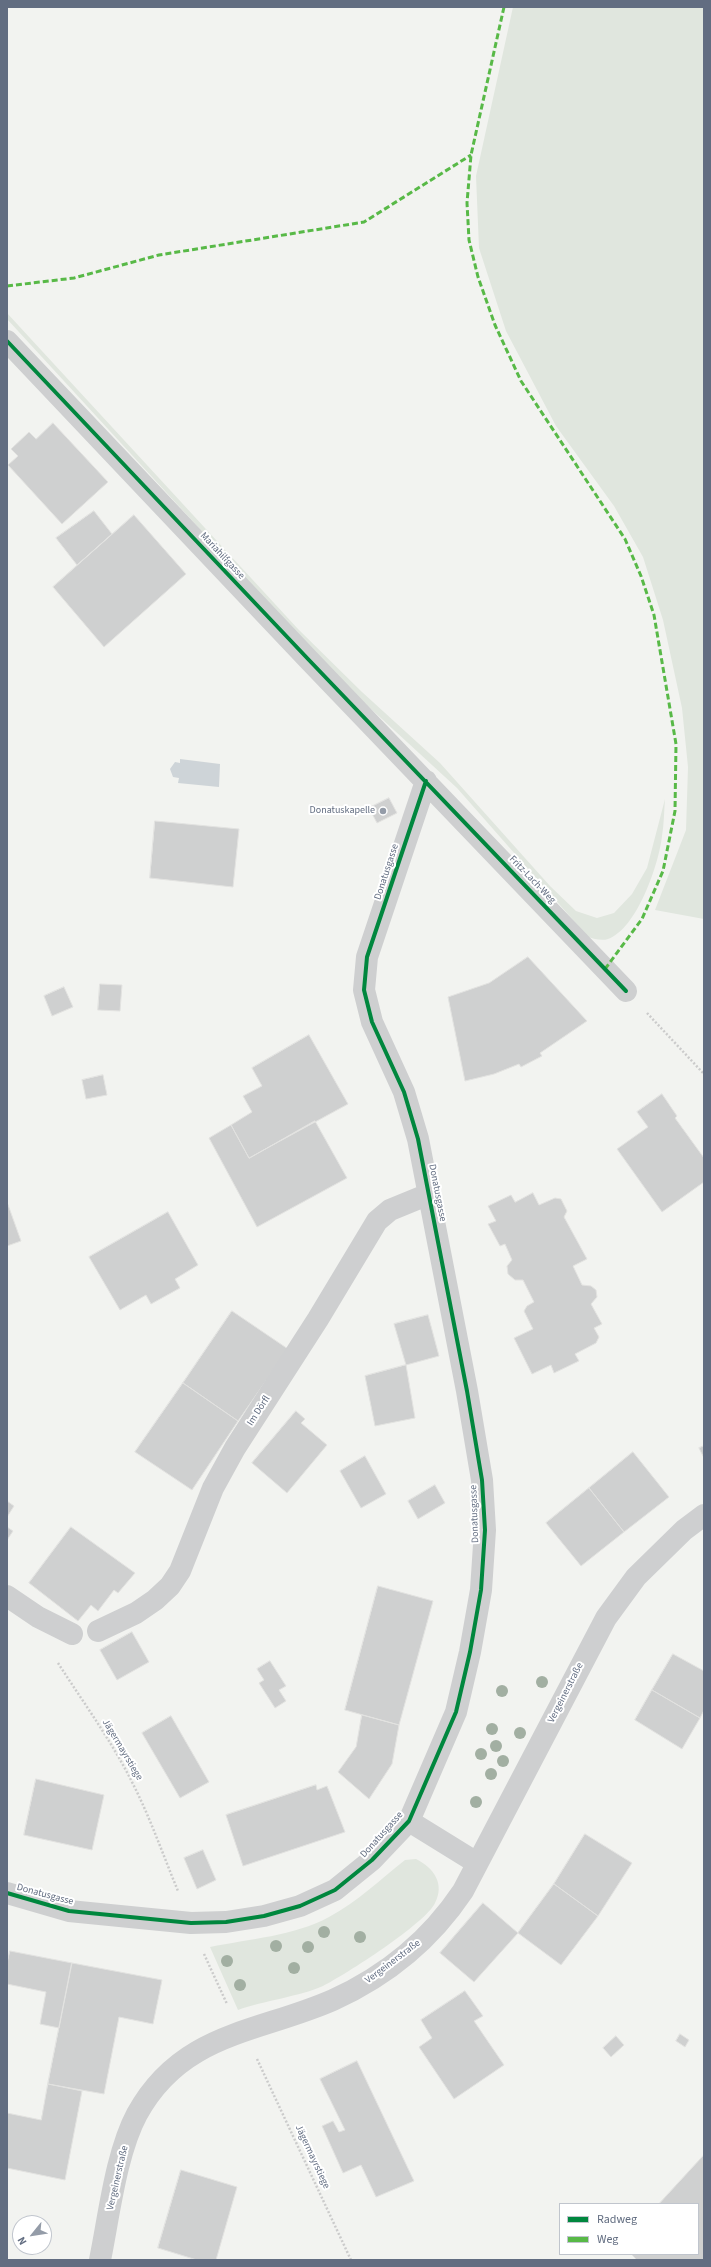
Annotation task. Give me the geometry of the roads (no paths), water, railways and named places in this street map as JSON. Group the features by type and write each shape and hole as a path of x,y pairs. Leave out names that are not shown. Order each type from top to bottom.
{"street":[{"name":"Mariahilfgasse","path":"7,341 426,781"},
{"name":"Fritz-Lach-Weg","path":"426,781 626,991"},
{"name":"Donatusgasse","path":"7,1893 69,1911 191,1923 226,1922 264,1916 300,1906 335,1890 372,1860 408,1821 456,1712 470,1652 481,1590 485,1530 482,1480 467,1391 418,1139 404,1092 372,1022 364,990 367,957 426,781"},
{"name":"Im Dörfl","path":"98,1631 136,1613 156,1600 170,1586 180,1571 213,1488 235,1448 318,1319 377,1222 390,1210 429,1194"},
{"name":"Vergeinerstraße","path":"100,2260 122,2154 137,2114 160,2080 195,2052 242,2030 332,2000 370,1981 415,1948 447,1915 463,1891 476,1863 606,1618 636,1577 684,1530 704,1515"},
{"path":"7,1596 38,1617 72,1634"},
{"path":"408,1821 476,1863"}],"place":[{"name":"Donatuskapelle","path":"383,811"}]}
